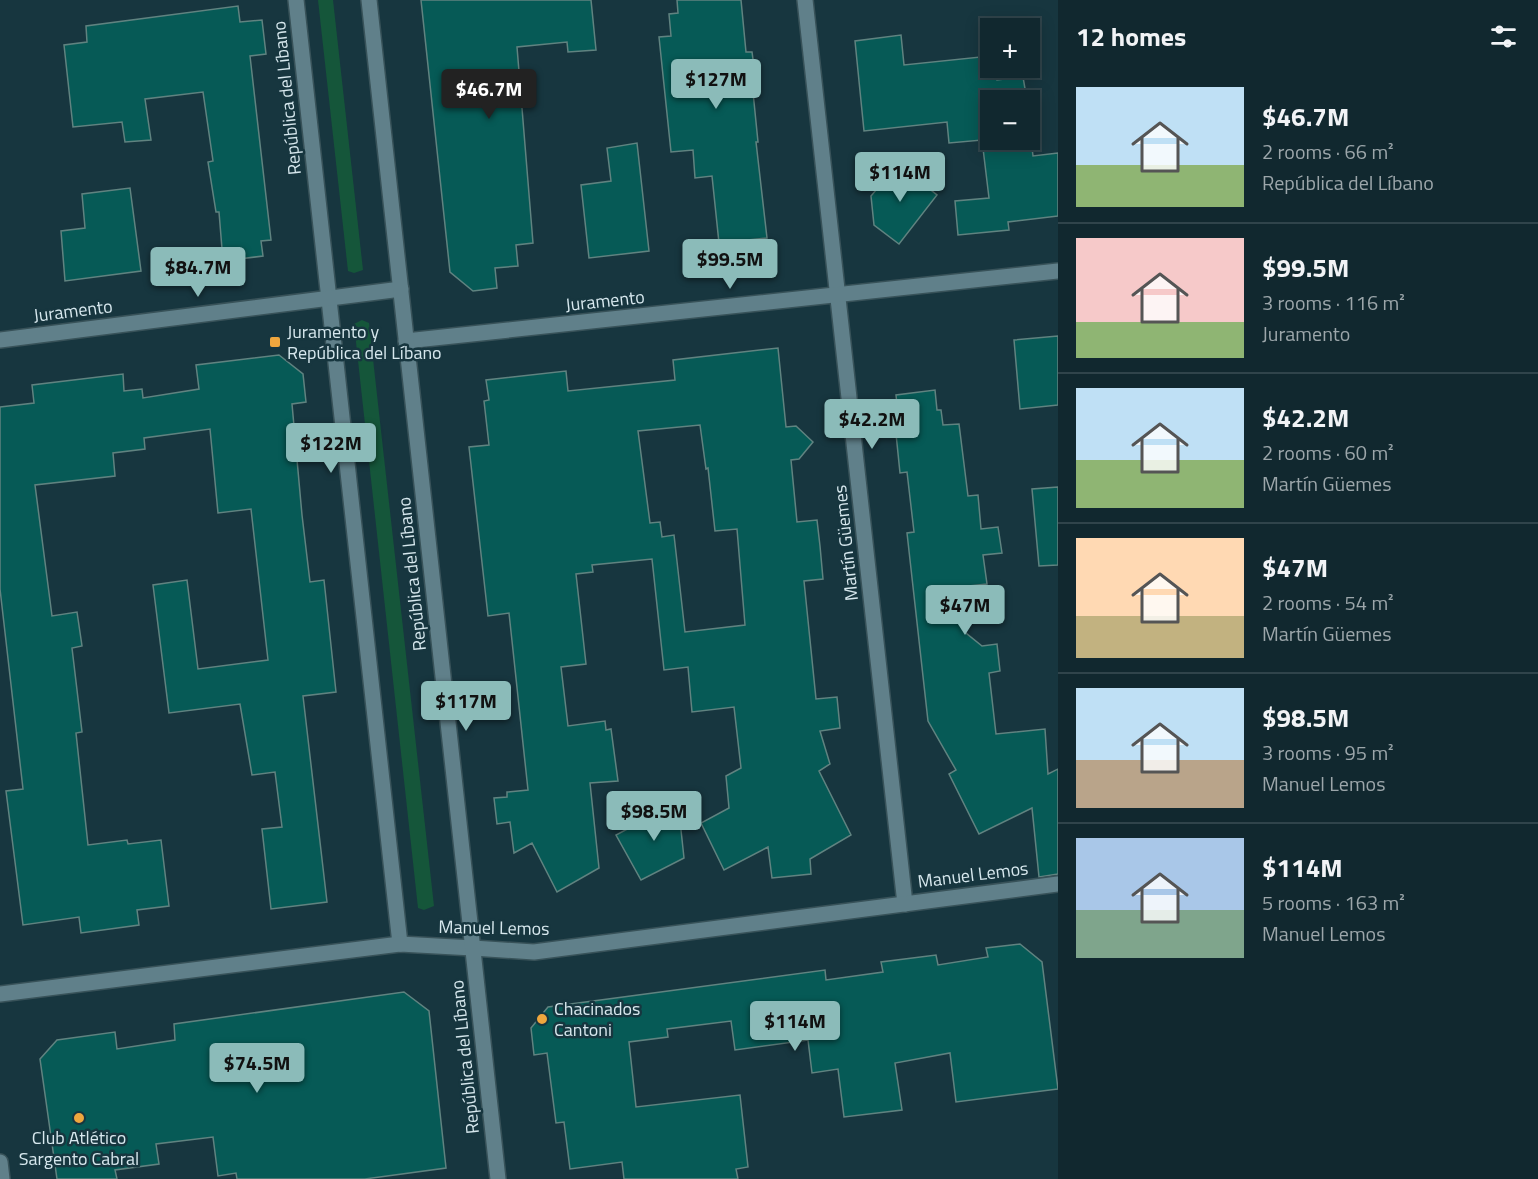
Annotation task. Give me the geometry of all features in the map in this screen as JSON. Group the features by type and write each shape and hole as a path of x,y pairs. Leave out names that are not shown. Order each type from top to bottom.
{"street":[{"name":"República del Líbano","path":"296,0 400,944"},
{"name":"República del Líbano","path":"369,0 498,1179"},
{"name":"Martín Güemes","path":"806,0 905,904"},
{"name":"Juramento","path":"406,341 1058,272"},
{"name":"Juramento","path":"0,340 401,289"},
{"name":"Manuel Lemos","path":"0,994 400,944 534,952 1058,884"},
{"path":"0,1162 2,1179"}],"green space":[{"path":"318,0 333,0 363,270 354,273 348,271"},
{"path":"362,320 369,323 434,906 424,910 418,908 354,324"}],"building":[{"path":"421,0 591,0 596,50 568,52 567,42 517,47 533,243 516,245 518,266 495,268 497,288 473,291 450,272"},
{"path":"677,0 741,0 746,52 752,52 756,81 752,82 758,142 756,142 767,238 719,243 712,176 695,178 693,150 671,152 659,37 671,36 669,14 678,13"},
{"path":"238,6 240,22 262,20 266,54 250,56 271,240 261,241 263,256 223,261 219,212 216,212 208,162 213,161 203,92 145,99 151,140 125,142 122,122 73,127 64,45 87,42 86,26"},
{"path":"901,35 904,65 980,57 980,78 997,78 997,80 1023,78 1025,90 980,90 980,140 949,143 947,122 864,131 855,41"},
{"path":"637,143 649,251 589,258 581,185 611,181 607,148"},
{"path":"983,150 1032,150 1033,156 1058,153 1058,216 1008,222 1009,230 958,235 955,201 989,198"},
{"path":"898,164 937,195 899,244 874,225 871,196"},
{"path":"130,188 141,271 65,281 61,231 85,228 82,194"},
{"path":"1058,336 1058,405 1020,409 1014,340"},
{"path":"778,348 786,427 796,426 813,442 799,459 791,460 797,522 817,520 820,546 823,579 804,581 816,699 837,697 840,728 820,731 830,764 819,771 851,835 810,859 811,874 772,878 768,847 724,870 701,823 729,808 726,776 741,768 734,707 692,712 688,667 664,670 652,559 592,565 593,572 576,574 586,664 561,667 568,726 605,721 606,730 611,729 618,781 590,783 599,868 557,892 532,843 514,853 510,822 497,824 494,798 507,797 507,792 528,790 509,613 488,616 469,447 489,445 484,401 489,400 486,380 566,371 568,391 675,380 673,360","holes":["700,425 706,469 708,468 715,531 737,529 745,625 685,632 674,535 662,537 660,522 650,523 638,431"]},
{"path":"279,355 303,374 306,402 292,404 302,515 310,582 324,580 336,692 303,696 327,902 271,909 262,829 282,827 275,772 252,775 240,704 169,713 153,585 187,580 198,669 268,660 251,509 218,513 210,429 144,438 145,449 113,453 115,476 35,485 52,616 77,612 82,646 72,648 82,732 76,733 88,845 127,840 128,844 161,840 169,906 137,910 139,925 81,933 79,917 23,925 6,791 23,789 0,589 0,407 34,403 32,385 123,374 124,391 142,389 143,398 199,389 196,365"},
{"path":"935,390 937,410 941,410 943,425 959,424 968,496 978,495 981,529 998,527 1002,553 983,555 987,584 960,587 966,633 982,646 997,644 1000,671 989,673 996,734 1045,729 1048,774 1058,769 1058,874 1039,877 1032,808 979,834 949,774 956,770 928,721 907,533 914,532 907,472 900,473 894,414 898,414 896,395"},
{"path":"1058,487 1058,565 1039,566 1032,489"},
{"path":"678,802 684,858 641,880 616,835"},
{"path":"1020,944 1042,962 1058,1089 956,1102 950,1053 895,1063 902,1110 844,1117 838,1069 812,1073 808,1040 735,1050 731,1021 667,1029 668,1037 629,1042 636,1107 740,1095 748,1167 736,1169 738,1179 624,1179 622,1162 570,1169 564,1122 556,1123 547,1053 534,1055 531,1028 548,1007 825,970 826,980 883,972 881,962 936,955 938,965 988,957 986,948"},
{"path":"404,992 429,1011 446,1168 365,1179 237,1179 236,1173 218,1176 213,1137 156,1144 159,1164 115,1170 117,1179 57,1179 40,1059 57,1040 115,1032 117,1049 175,1040 174,1024"}],"place":[{"name":"Juramento y República del Líbano","path":"275,342"},
{"name":"Chacinados Cantoni","path":"542,1019"},
{"name":"Club Atlético Sargento Cabral","path":"79,1118"}]}
